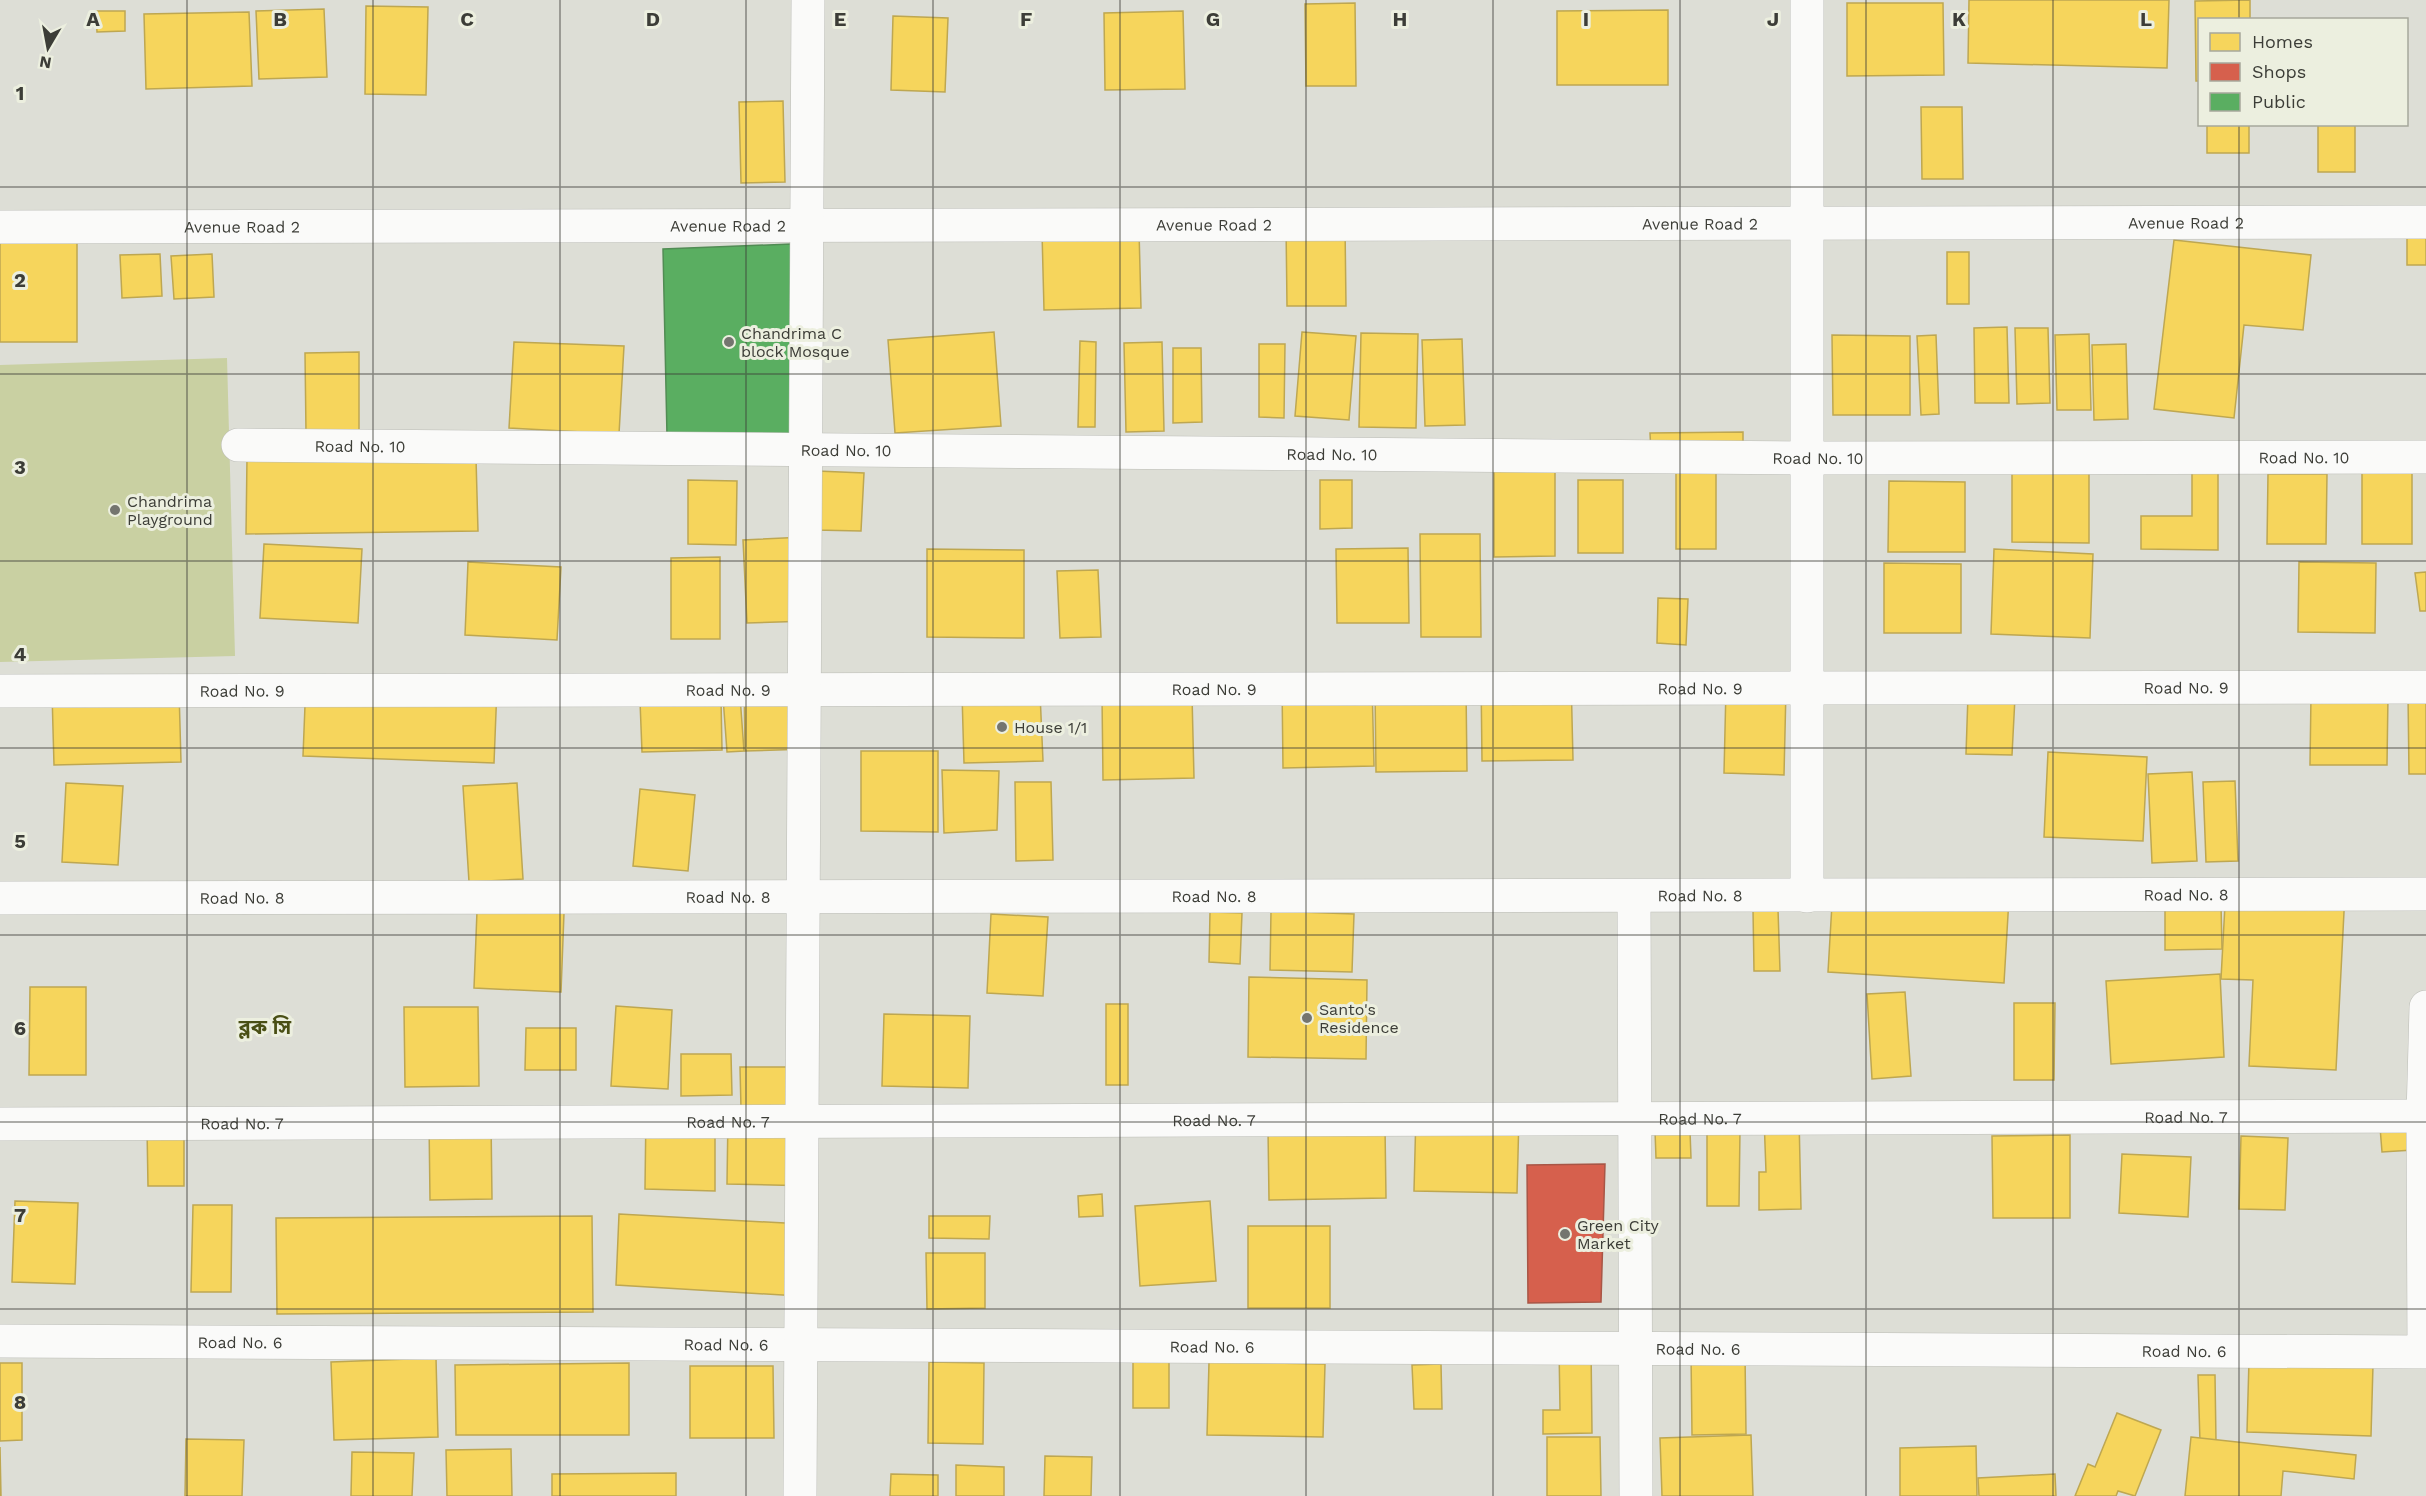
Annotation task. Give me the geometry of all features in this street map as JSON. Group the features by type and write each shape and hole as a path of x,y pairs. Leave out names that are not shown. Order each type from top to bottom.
{"street":[{"path":"800,1496 808,0"},
{"path":"1807,896 1808,0"},
{"name":"Avenue Road 2","path":"0,227 2426,222"},
{"name":"Road No. 10","path":"238,445 1807,458 2426,457"},
{"name":"Road No. 9","path":"0,691 2426,687"},
{"name":"Road No. 8","path":"0,898 2426,894"},
{"path":"1634,896 1636,1496"},
{"path":"2425,1116 2426,1007"},
{"name":"Road No. 7","path":"0,1124 2425,1116"},
{"name":"Road No. 6","path":"0,1341 2424,1352 2425,1116"}],"green space":[{"name":"Chandrima Playground","path":"227,358 235,656 0,662 0,365"}],"building: Homes":[{"path":"1969,0 2169,0 2167,68 1968,63"},
{"path":"2250,0 2250,18 2198,18 2198,81 2196,81 2195,1"},
{"path":"1355,3 1356,86 1306,86 1305,4"},
{"path":"1847,3 1943,3 1944,75 1847,76"},
{"path":"366,6 428,7 426,95 365,94"},
{"path":"324,9 327,77 259,79 256,11"},
{"path":"1668,10 1668,85 1557,85 1557,11"},
{"path":"96,11 125,11 125,31 97,32"},
{"path":"1183,11 1185,89 1105,90 1104,13"},
{"path":"249,12 252,86 146,89 144,14"},
{"path":"893,16 948,18 945,92 891,90"},
{"path":"783,101 785,182 741,183 739,102"},
{"path":"1921,107 1962,107 1963,179 1922,179"},
{"path":"2207,126 2249,126 2249,153 2207,153"},
{"path":"2318,126 2355,126 2355,172 2318,172"},
{"path":"1286,224 1345,224 1346,306 1287,306"},
{"path":"0,228 77,228 77,342 0,342"},
{"path":"1139,230 1141,308 1044,310 1042,232"},
{"path":"2407,235 2426,235 2426,265 2407,265"},
{"path":"2174,240 2311,255 2303,330 2244,325 2234,418 2154,409"},
{"path":"1947,252 1969,252 1969,304 1947,304"},
{"path":"160,254 162,296 122,298 120,255"},
{"path":"212,254 214,297 174,299 171,256"},
{"path":"2007,327 2009,403 1975,403 1974,328"},
{"path":"2015,328 2048,328 2050,403 2017,404"},
{"path":"994,332 1001,426 895,433 888,340"},
{"path":"1302,332 1356,336 1349,420 1295,416"},
{"path":"1361,333 1418,334 1416,428 1359,427"},
{"path":"2089,334 2091,410 2057,410 2055,335"},
{"path":"1832,335 1910,336 1910,415 1833,415"},
{"path":"1936,335 1939,414 1921,415 1917,336"},
{"path":"1462,339 1465,425 1425,426 1422,340"},
{"path":"1080,341 1096,342 1095,427 1078,427"},
{"path":"514,342 624,346 619,434 509,428"},
{"path":"1162,342 1164,431 1126,432 1124,343"},
{"path":"1259,344 1285,344 1284,418 1259,417"},
{"path":"2126,344 2128,419 2094,420 2092,345"},
{"path":"1173,348 1201,348 1202,422 1173,423"},
{"path":"359,352 359,432 306,433 305,353"},
{"path":"1743,432 1743,451 1651,453 1650,433"},
{"path":"247,458 476,458 478,531 246,534"},
{"path":"2362,463 2412,463 2412,544 2362,544"},
{"path":"1494,470 1555,470 1555,556 1494,557"},
{"path":"817,471 864,473 861,531 815,530"},
{"path":"2012,472 2089,472 2089,543 2012,542"},
{"path":"1676,473 1716,473 1716,549 1676,549"},
{"path":"2192,473 2218,473 2218,550 2141,549 2141,516 2192,516"},
{"path":"2268,474 2327,474 2326,544 2267,544"},
{"path":"688,480 737,481 736,545 688,544"},
{"path":"1320,480 1352,480 1352,528 1320,529"},
{"path":"1578,480 1623,480 1623,553 1578,553"},
{"path":"1889,481 1965,482 1965,552 1888,552"},
{"path":"1420,534 1480,534 1481,637 1421,637"},
{"path":"805,537 809,621 747,623 743,540"},
{"path":"264,544 362,549 358,623 260,618"},
{"path":"1408,548 1409,623 1337,623 1336,549"},
{"path":"927,549 1024,550 1024,638 927,637"},
{"path":"1994,549 2093,554 2090,638 1991,634"},
{"path":"720,557 720,639 671,639 671,558"},
{"path":"468,562 561,567 557,640 465,635"},
{"path":"2299,562 2376,563 2375,633 2298,632"},
{"path":"1884,563 1961,564 1961,633 1884,633"},
{"path":"1098,570 1101,637 1060,638 1057,571"},
{"path":"2426,572 2426,611 2420,611 2415,573"},
{"path":"1658,598 1688,599 1686,645 1657,643"},
{"path":"1571,676 1573,760 1482,761 1481,678"},
{"path":"306,680 497,687 494,763 303,756"},
{"path":"744,680 806,680 807,749 745,751"},
{"path":"1372,683 1374,766 1283,768 1282,684"},
{"path":"1466,687 1467,771 1376,772 1375,688"},
{"path":"1726,688 1786,689 1784,775 1724,773"},
{"path":"179,690 181,762 54,765 52,693"},
{"name":"House 1/1","path":"1040,693 1043,761 964,763 962,694"},
{"path":"2426,693 2426,774 2409,774 2408,694"},
{"path":"1192,695 1194,778 1103,780 1102,696"},
{"path":"1968,695 2015,697 2012,755 1966,754"},
{"path":"2311,695 2388,695 2387,765 2310,765"},
{"path":"740,696 744,751 727,752 723,697"},
{"path":"721,699 722,750 642,752 640,701"},
{"path":"861,751 938,751 938,832 861,831"},
{"path":"2048,752 2147,757 2143,841 2044,837"},
{"path":"942,770 999,771 997,830 944,833"},
{"path":"2192,772 2197,861 2152,863 2148,774"},
{"path":"2235,781 2238,861 2206,862 2203,782"},
{"path":"1015,782 1051,782 1053,860 1016,861"},
{"path":"66,783 123,786 118,865 62,862"},
{"path":"517,783 523,879 469,882 463,786"},
{"path":"640,789 695,795 688,871 633,866"},
{"path":"2226,886 2345,892 2336,1070 2249,1066 2253,980 2221,979"},
{"path":"1833,887 2009,898 2004,983 1828,972"},
{"path":"2221,904 2222,949 2165,950 2165,905"},
{"path":"1753,909 1778,909 1780,971 1754,971"},
{"path":"477,911 564,913 561,992 474,988"},
{"path":"1271,911 1354,914 1352,972 1270,970"},
{"path":"1210,912 1242,913 1240,964 1209,962"},
{"path":"991,914 1048,917 1043,996 987,993"},
{"path":"2220,974 2224,1057 2111,1064 2106,981"},
{"name":"Santo's Residence","path":"1249,977 1367,980 1366,1059 1248,1057"},
{"path":"30,987 86,987 86,1075 29,1075"},
{"path":"1905,992 1911,1076 1872,1079 1867,994"},
{"path":"2014,1003 2055,1003 2054,1080 2014,1080"},
{"path":"1106,1004 1128,1004 1128,1085 1106,1085"},
{"path":"616,1006 672,1010 668,1089 611,1086"},
{"path":"404,1007 478,1007 479,1086 405,1087"},
{"path":"884,1014 970,1016 968,1088 882,1086"},
{"path":"526,1028 576,1028 576,1070 525,1070"},
{"path":"681,1054 731,1054 732,1095 681,1096"},
{"path":"740,1067 791,1067 791,1108 741,1109"},
{"path":"646,1109 715,1110 715,1191 645,1189"},
{"path":"1416,1113 1519,1116 1517,1193 1414,1191"},
{"path":"728,1116 814,1118 812,1186 727,1184"},
{"path":"1764,1117 1799,1117 1801,1209 1759,1210 1759,1172 1766,1172"},
{"path":"491,1119 492,1199 430,1200 429,1120"},
{"path":"2411,1124 2413,1150 2382,1152 2380,1127"},
{"path":"1385,1127 1386,1198 1269,1200 1268,1129"},
{"path":"147,1128 184,1128 184,1186 148,1186"},
{"path":"1707,1129 1740,1129 1739,1206 1707,1206"},
{"path":"1655,1131 1690,1131 1691,1158 1656,1158"},
{"path":"2070,1135 2070,1218 1993,1218 1992,1136"},
{"path":"2241,1136 2288,1138 2285,1210 2239,1209"},
{"path":"2122,1154 2191,1157 2188,1217 2119,1213"},
{"path":"1102,1194 1103,1216 1079,1217 1078,1196"},
{"path":"15,1201 78,1203 75,1284 12,1282"},
{"path":"1210,1201 1216,1281 1140,1286 1135,1206"},
{"path":"193,1205 232,1205 231,1292 191,1292"},
{"path":"619,1214 803,1224 799,1296 616,1285"},
{"path":"592,1216 593,1312 277,1314 276,1218"},
{"path":"929,1216 990,1216 989,1239 929,1238"},
{"path":"1248,1226 1330,1226 1330,1308 1248,1308"},
{"path":"926,1253 985,1253 985,1308 927,1309"},
{"path":"1559,1346 1591,1346 1592,1433 1543,1434 1543,1410 1560,1410"},
{"path":"1133,1348 1169,1348 1169,1408 1133,1408"},
{"path":"1691,1354 1745,1354 1746,1434 1692,1435"},
{"path":"436,1358 438,1437 334,1440 331,1362"},
{"path":"2249,1360 2373,1365 2371,1436 2247,1432"},
{"path":"929,1362 984,1363 983,1444 928,1443"},
{"path":"1209,1362 1325,1364 1323,1437 1207,1435"},
{"path":"0,1363 22,1363 22,1440 0,1441"},
{"path":"629,1363 629,1435 456,1435 455,1365"},
{"path":"1441,1364 1442,1409 1414,1409 1412,1365"},
{"path":"690,1366 773,1366 774,1438 690,1438"},
{"path":"2198,1375 2215,1375 2216,1442 2200,1442"},
{"path":"2117,1413 2161,1430 2135,1496 2118,1491 2116,1496 2075,1496 2088,1464 2095,1467"},
{"path":"1751,1435 1753,1496 1662,1496 1660,1438"},
{"path":"1547,1437 1600,1437 1601,1496 1547,1496"},
{"path":"2191,1437 2356,1455 2354,1479 2283,1471 2281,1496 2185,1496"},
{"path":"186,1439 244,1440 242,1496 185,1496"},
{"path":"1976,1446 1977,1496 1900,1496 1900,1448"},
{"path":"0,1447 1,1496 0,1496"},
{"path":"511,1449 512,1496 447,1496 446,1450"},
{"path":"352,1452 414,1453 412,1496 351,1496"},
{"path":"1045,1456 1092,1457 1091,1496 1044,1496"},
{"path":"956,1465 1004,1467 1004,1496 956,1496"},
{"path":"676,1473 676,1496 552,1496 552,1474"},
{"path":"891,1474 938,1475 938,1496 890,1496"},
{"path":"2055,1474 2056,1496 1979,1496 1978,1478"}],"building: Shops":[{"name":"Green City Market","path":"1605,1164 1601,1302 1528,1303 1527,1165"}],"building: Public":[{"name":"Chandrima C block Mosque","path":"791,244 795,436 667,436 663,249"}],"place":[{"name":"Chandrima C block Mosque","path":"729,342"},
{"name":"Chandrima Playground","path":"115,510"},
{"name":"House 1/1","path":"1002,727"},
{"name":"Santo's Residence","path":"1307,1018"},
{"name":"Green City Market","path":"1565,1234"}],"district":[{"name":"ব্লক সি","path":"265,1027"}]}
